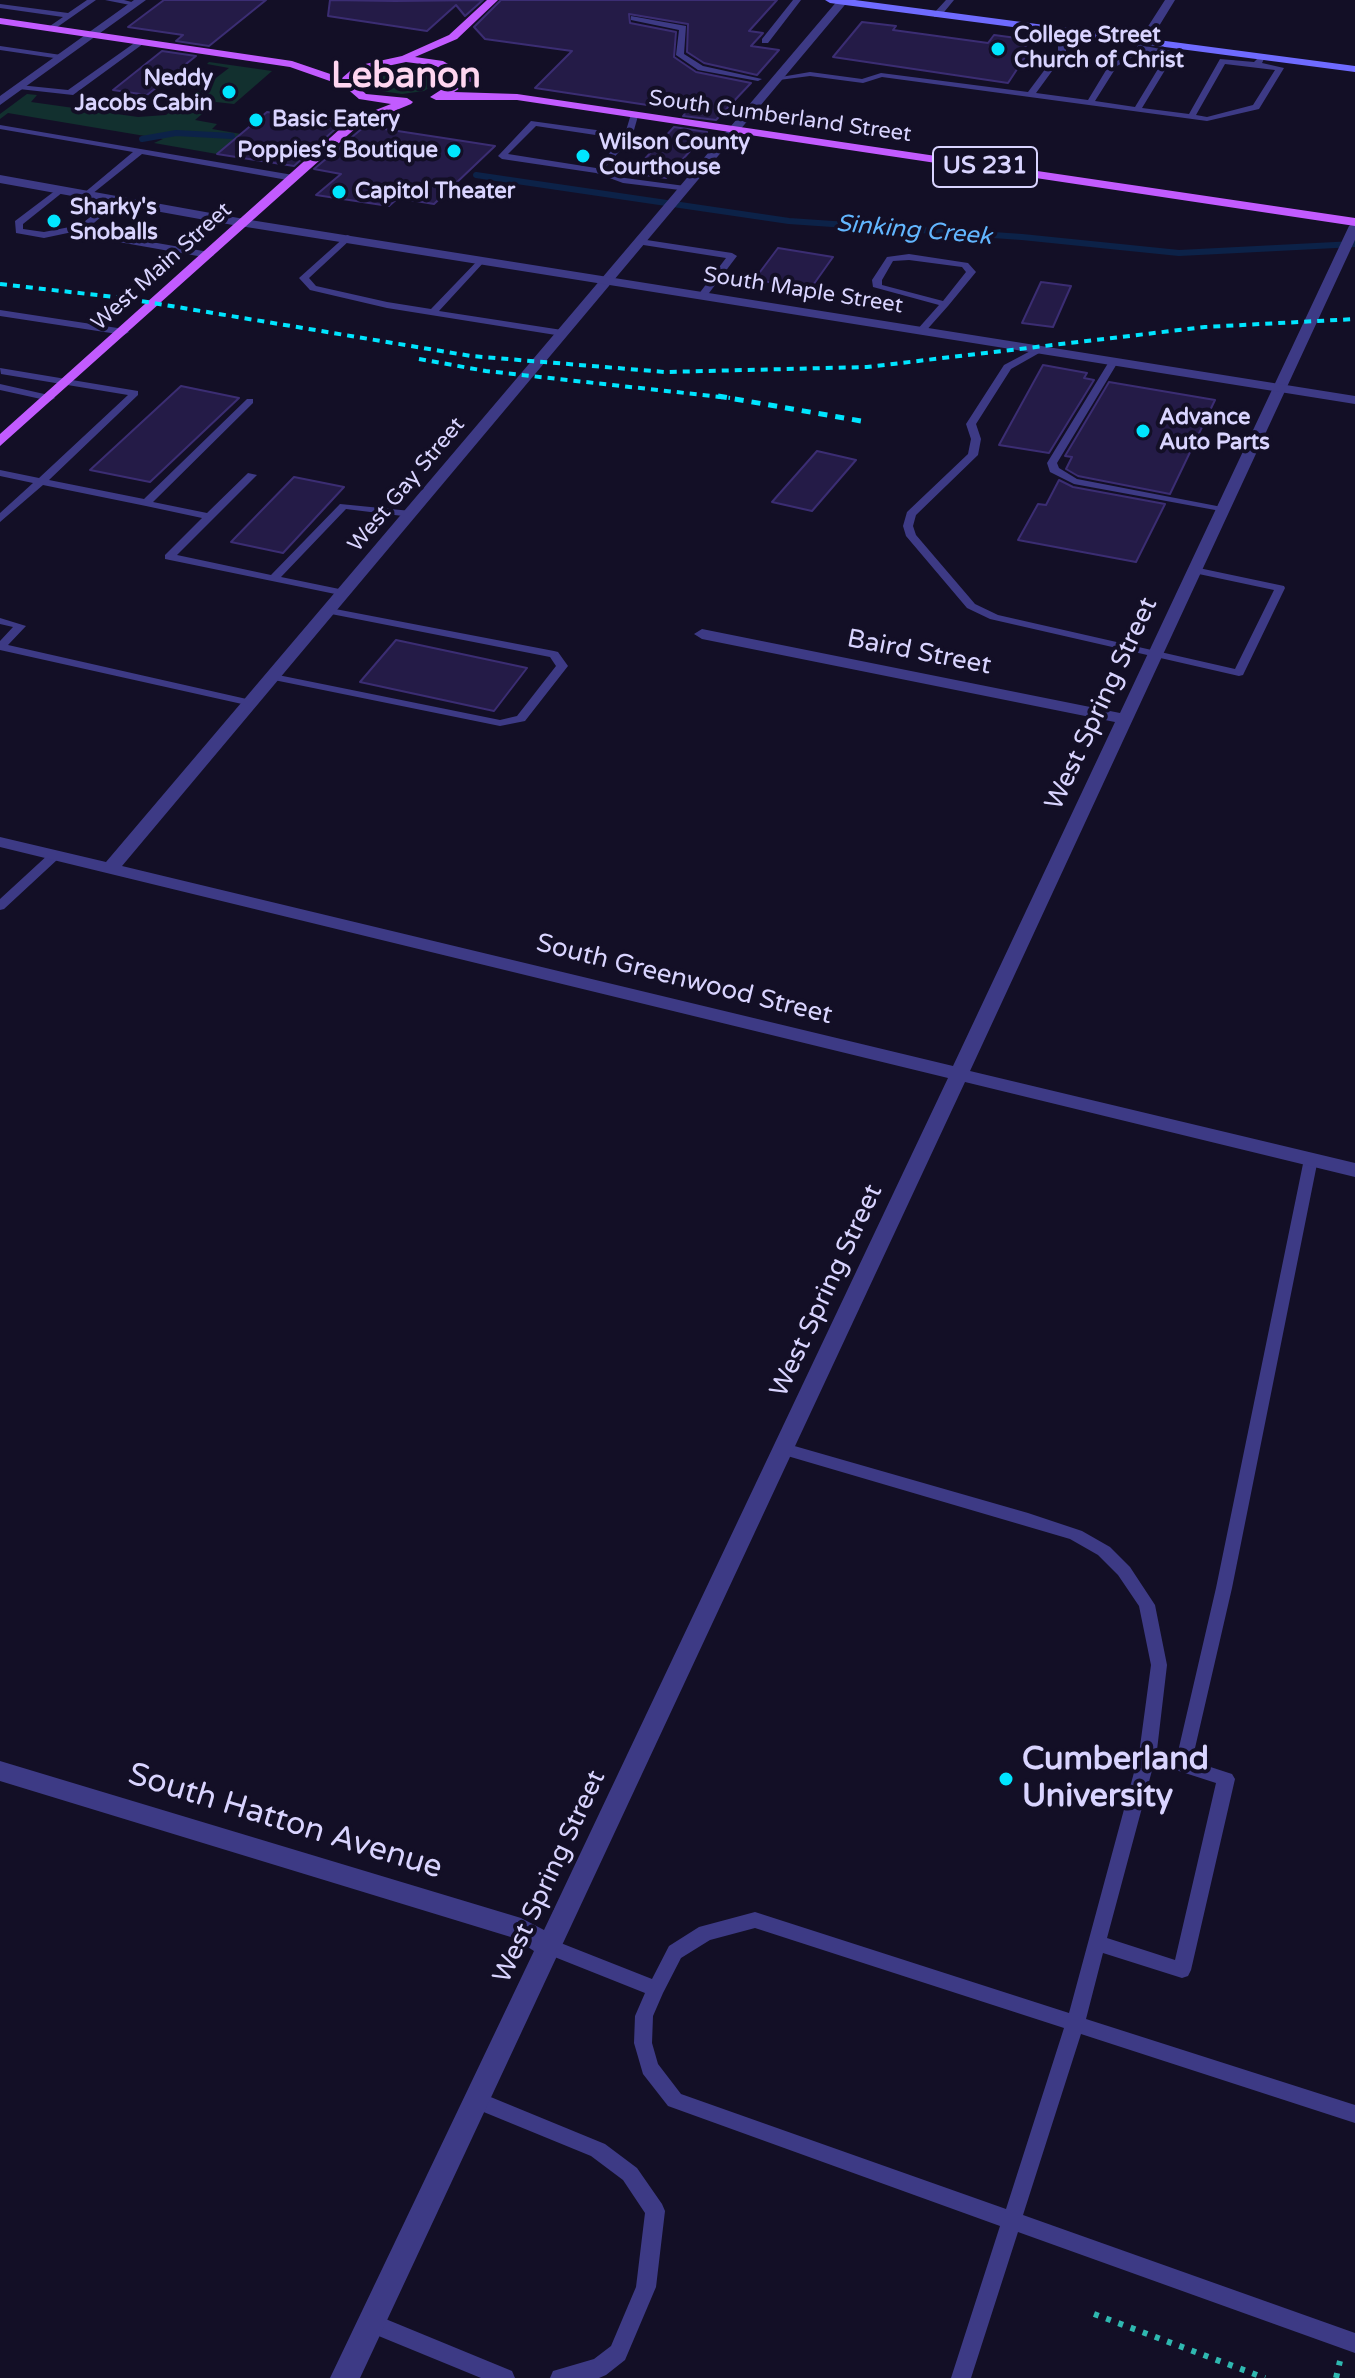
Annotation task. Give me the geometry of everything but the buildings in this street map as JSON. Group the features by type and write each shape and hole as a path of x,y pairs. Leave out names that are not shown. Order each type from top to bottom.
{"main road":[{"path":"343,64 370,64 394,59 453,37 493,0"},
{"path":"839,0 1259,61 1355,69"},
{"path":"4,21 292,64 328,64"},
{"path":"436,97 456,86 445,55 453,37"},
{"path":"394,59 418,59 452,69 470,81 517,97"},
{"path":"292,64 348,84 363,97"},
{"path":"348,84 352,73 370,64"},
{"name":"US 231","path":"363,97 407,102 436,97"},
{"name":"West Main Street","path":"354,123 363,97"},
{"name":"South Cumberland Street","path":"436,97 517,97 1353,229"},
{"name":"West Main Street","path":"0,442 354,123 407,102"}],"street":[{"name":"West Gay Street","path":"111,868 736,130 839,0"},
{"path":"1142,45 1170,0"},
{"path":"0,101 138,2"},
{"name":"South Maple Street","path":"0,179 244,223 1355,400"},
{"name":"West Spring Street","path":"345,2378 784,1449 1353,229"},
{"name":"Baird Street","path":"702,634 1126,719"},
{"name":"South Greenwood Street","path":"0,842 1355,1170"},
{"name":"South Hatton Avenue","path":"0,1771 521,1929 548,1946"}],"lane":[{"path":"53,28 92,0"},
{"path":"109,0 138,2"},
{"path":"765,41 797,0"},
{"path":"937,15 950,0"},
{"path":"1,3 70,16"},
{"path":"4,21 27,10"},
{"path":"634,18 683,28 680,55 701,68 758,79"},
{"path":"1030,96 1062,52 1062,32"},
{"path":"19,87 70,93 143,41"},
{"path":"1090,103 1114,64 1142,45 1172,52 1137,110"},
{"path":"0,48 61,57"},
{"path":"779,78 810,74 863,81 881,75 1030,96 1090,103 1137,110 1191,117 1207,119 1256,107 1280,68 1259,61 1223,61 1191,117"},
{"path":"598,171 628,137 634,116"},
{"path":"628,137 534,123 502,156 598,171 681,195"},
{"path":"0,127 293,178"},
{"path":"87,195 140,151"},
{"path":"60,190 18,223 19,231 44,235 83,227 116,200"},
{"path":"83,227 96,235 209,255"},
{"path":"347,238 304,278 313,288 562,333"},
{"path":"640,242 732,256 703,295"},
{"path":"921,331 945,304 971,272 965,265 909,257 890,259 877,280 878,287 945,304"},
{"path":"433,312 481,260"},
{"path":"0,313 124,332"},
{"path":"1038,350 1007,367 971,424 976,439 973,455 911,514 908,526 911,536 971,606 994,617 1239,673 1280,588 1194,570"},
{"path":"1113,362 1052,463 1054,470 1074,481 1222,510"},
{"path":"0,519 135,393 3,367"},
{"path":"0,387 50,398"},
{"path":"146,503 250,401"},
{"path":"0,473 209,517"},
{"path":"252,475 169,557 345,593"},
{"path":"273,579 344,506 411,514"},
{"path":"273,677 500,723 521,719 562,666 554,654 330,611"},
{"path":"0,621 21,626 0,647"},
{"path":"0,647 251,703"},
{"path":"0,906 54,856"},
{"path":"1183,1765 1224,1588 1311,1159"},
{"path":"784,1449 1028,1519 1076,1535 1104,1551 1124,1571 1147,1605 1159,1665 1148,1754 1075,2024 961,2378"},
{"path":"1097,1943 1182,1970 1226,1779 1148,1754"},
{"path":"1355,2114 755,1920 705,1933 675,1952 644,2016 643,2043 650,2068 675,2100 1355,2343"},
{"path":"548,1946 656,1989"},
{"path":"476,2100 598,2150 630,2174 655,2211 646,2287 618,2353 599,2368 560,2378"},
{"path":"371,2323 505,2378"}],"path":[{"path":"1094,2314 1265,2378"}],"green space":[{"path":"207,64 272,71 234,104 216,102 195,120 217,124 212,129 241,134 217,154 154,143 163,139 8,113 0,119 0,114 27,94 37,95 31,102 138,117 166,115 180,104 169,102 187,100 229,68"},
{"path":"411,67 436,74 437,83 424,91 402,94 381,91 370,84 369,79 380,71"}],"waterway":[{"name":"Sinking Creek","path":"142,139 176,133 232,136"},
{"name":"Sinking Creek","path":"476,175 789,221 1022,237 1179,253 1355,244"}],"railway":[{"path":"0,284 123,298 471,356 665,372 867,367 1205,327 1355,319"},
{"path":"419,359 486,371 729,398"},
{"path":"718,396 729,398"},
{"path":"729,398 867,422"}],"place":[{"name":"College Street Church of Christ","path":"998,49"},
{"name":"Neddy Jacobs Cabin","path":"229,92"},
{"name":"Basic Eatery","path":"256,120"},
{"name":"Poppies's Boutique","path":"454,151"},
{"name":"Wilson County Courthouse","path":"583,156"},
{"name":"Capitol Theater","path":"339,192"},
{"name":"Sharky's Snoballs","path":"54,221"},
{"name":"Advance Auto Parts","path":"1143,431"},
{"name":"Cumberland University","path":"1006,1779"}],"district":[{"name":"Lebanon","path":"406,78"}]}
